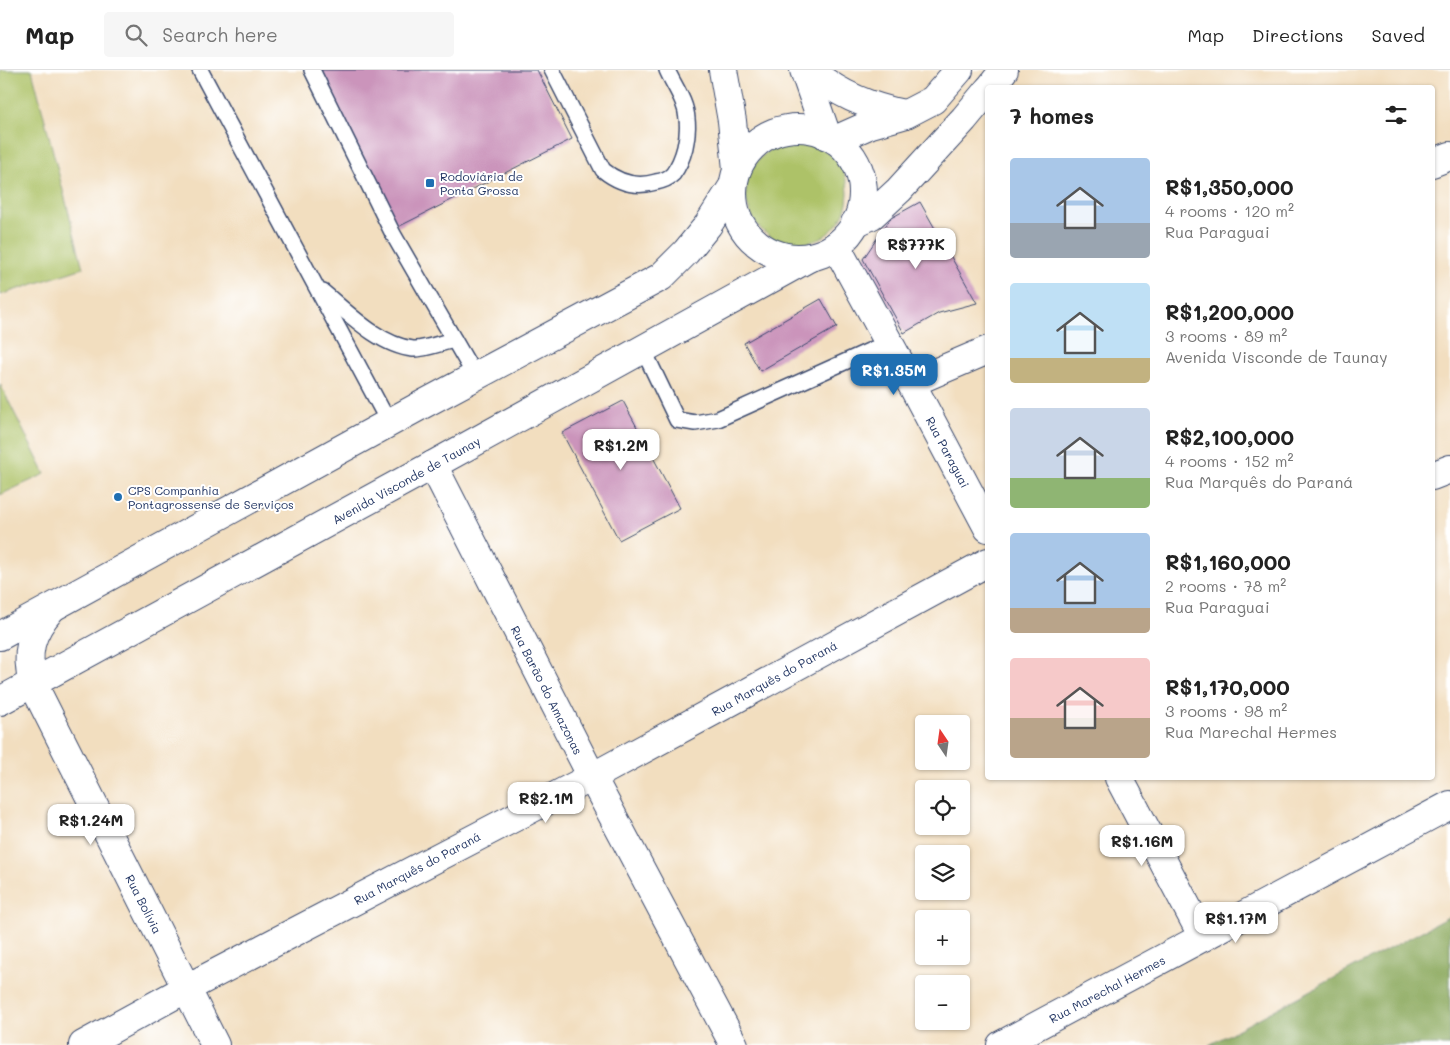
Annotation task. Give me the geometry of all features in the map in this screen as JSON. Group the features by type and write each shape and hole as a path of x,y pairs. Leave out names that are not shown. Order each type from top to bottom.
{"street":[{"name":"Avenida Visconde de Taunay","path":"724,70 732,121 735,178 733,202 738,219 746,233 768,251 781,256 795,258 810,257 824,253 836,246 847,236 855,224 861,209 863,195 861,180 856,166 847,152 831,138"},
{"path":"804,70 831,138"},
{"path":"810,70 835,89 854,99 879,109 906,114"},
{"path":"0,636 475,376 661,277 686,252 708,225 735,178 745,155 757,143 771,134 787,129 804,129 831,138 906,114 933,100 959,70"},
{"name":"Avenida Visconde de Taunay","path":"991,85 1004,70"},
{"name":"Avenida Visconde de Taunay","path":"855,224 872,215 899,190 964,119 985,93"},
{"path":"1435,162 1450,156"},
{"name":"Rua Paraguai","path":"836,246 985,522"},
{"name":"Avenida Visconde de Taunay","path":"0,701 433,466 810,257"},
{"path":"911,382 985,351"},
{"name":"Rua Barão do Amazonas","path":"433,466 592,777 734,1045"},
{"path":"1435,475 1450,469"},
{"name":"Rua Marquês do Paraná","path":"83,1045 187,988 592,777 985,564"},
{"name":"Rua Bolívia","path":"52,608 41,620 29,648 28,660 33,684 215,1045"},
{"path":"1120,780 1203,937"},
{"name":"Rua Marechal Hermes","path":"1001,1045 1450,805"}],"lane":[{"path":"200,70 389,423"},
{"path":"312,70 393,234 475,376"},
{"path":"552,70 603,170 613,178 636,185 661,181 672,175 680,161 685,146 688,130 685,106 667,70"},
{"path":"316,286 356,320 391,344 414,349 454,340"},
{"path":"643,349 677,420 695,423 718,419 888,342"}],"green space":[{"path":"0,70 32,70 83,268 0,295"},
{"path":"797,142 816,146 833,157 844,174 848,193 844,212 833,229 816,240 797,244 778,240 761,229 750,212 746,193 750,174 761,157 778,146"},
{"path":"0,384 45,474 0,495"},
{"path":"1450,916 1450,1045 1209,1045"}],"building":[{"name":"Rodoviária de Ponta Grossa","path":"318,70 537,70 572,139 398,227"},
{"path":"920,202 977,303 939,313 904,333 863,259 891,218"},
{"path":"821,299 837,327 760,371 744,343"},
{"path":"623,401 680,508 619,540 562,433"}],"place":[{"name":"Rodoviária de Ponta Grossa","path":"430,183"},
{"name":"CPS Companhia Pontagrossense de Serviços","path":"118,497"}]}
